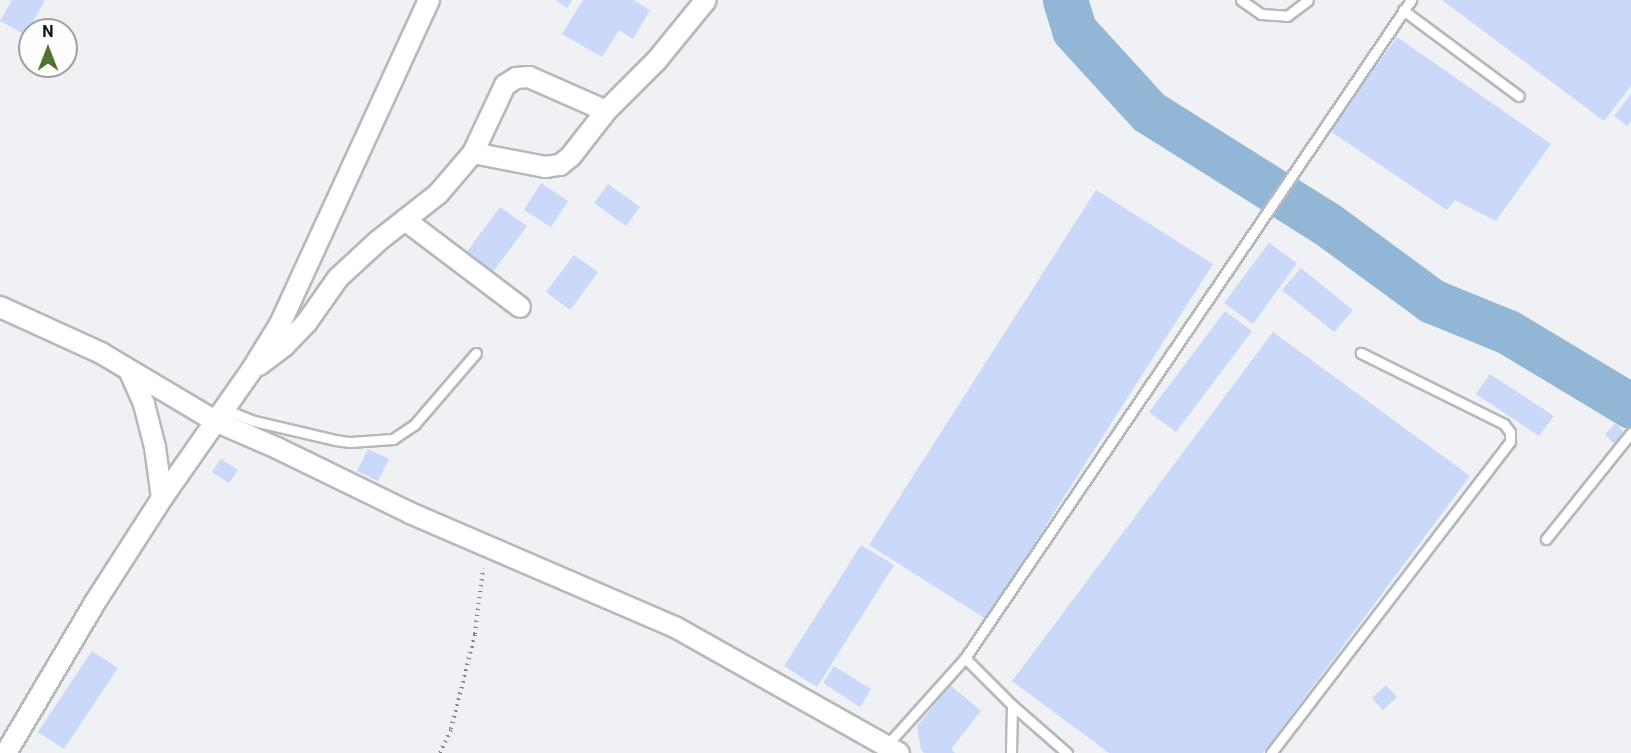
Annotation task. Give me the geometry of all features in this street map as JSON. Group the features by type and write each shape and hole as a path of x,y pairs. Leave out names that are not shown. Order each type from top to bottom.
{"street":[{"path":"6,753 94,604 162,498 251,371 280,324 429,0"},
{"path":"473,153 545,167 560,165 606,111 657,60 706,0"},
{"path":"251,371 284,346 307,322 338,278 438,194 473,153 505,85 516,78 529,77 606,111"},
{"path":"405,220 520,307"},
{"path":"0,307 101,353 129,370 486,546 675,627 893,749"},
{"path":"129,370 144,404 155,447 162,498"}],"lane":[{"path":"1241,0 1261,14 1287,16 1308,0"},
{"path":"893,749 965,658 1411,0"},
{"path":"1403,10 1519,96"},
{"path":"220,415 335,440 350,442 393,439 414,425 477,353"},
{"path":"1271,753 1510,441 1510,432 1503,424 1361,353"},
{"path":"1546,539 1631,433"},
{"path":"965,658 1012,705 1067,753"},
{"path":"1011,753 1012,705"}],"path":[{"path":"440,753 452,729 475,633 486,546"}],"building":[{"path":"12,0 45,0 35,18 18,18 18,31 0,21"},
{"path":"555,0 572,0 567,8"},
{"path":"583,0 633,0 650,10 633,39 619,30 602,57 562,34"},
{"path":"1442,0 1631,0 1631,86 1604,121"},
{"path":"1397,37 1551,144 1496,221 1455,200 1447,210 1330,131"},
{"path":"1631,94 1631,121 1627,126 1614,116"},
{"path":"541,183 568,201 551,227 524,210"},
{"path":"608,184 640,207 626,226 594,203"},
{"path":"1096,190 1213,264 986,619 869,545"},
{"path":"500,207 527,226 492,273 466,253"},
{"path":"1269,243 1297,263 1253,324 1224,303"},
{"path":"574,255 598,272 570,310 546,292"},
{"path":"1301,268 1353,310 1334,332 1282,290"},
{"path":"1225,311 1252,331 1176,432 1149,412"},
{"path":"1273,332 1470,476 1263,753 1109,753 1012,681"},
{"path":"1490,374 1554,416 1539,436 1476,394"},
{"path":"1616,423 1625,434 1614,444 1605,434"},
{"path":"368,449 389,459 378,481 357,471"},
{"path":"221,459 238,470 229,483 212,472"},
{"path":"861,545 894,565 817,687 784,666"},
{"path":"92,651 118,668 64,749 38,732"},
{"path":"834,666 871,689 860,707 823,683"},
{"path":"950,685 981,711 951,749 955,753 924,753 921,749 917,726"},
{"path":"1386,685 1397,697 1383,710 1372,698"}],"waterway":[{"path":"1065,0 1074,30 1149,112 1327,224 1432,301 1508,332 1631,406"}]}
